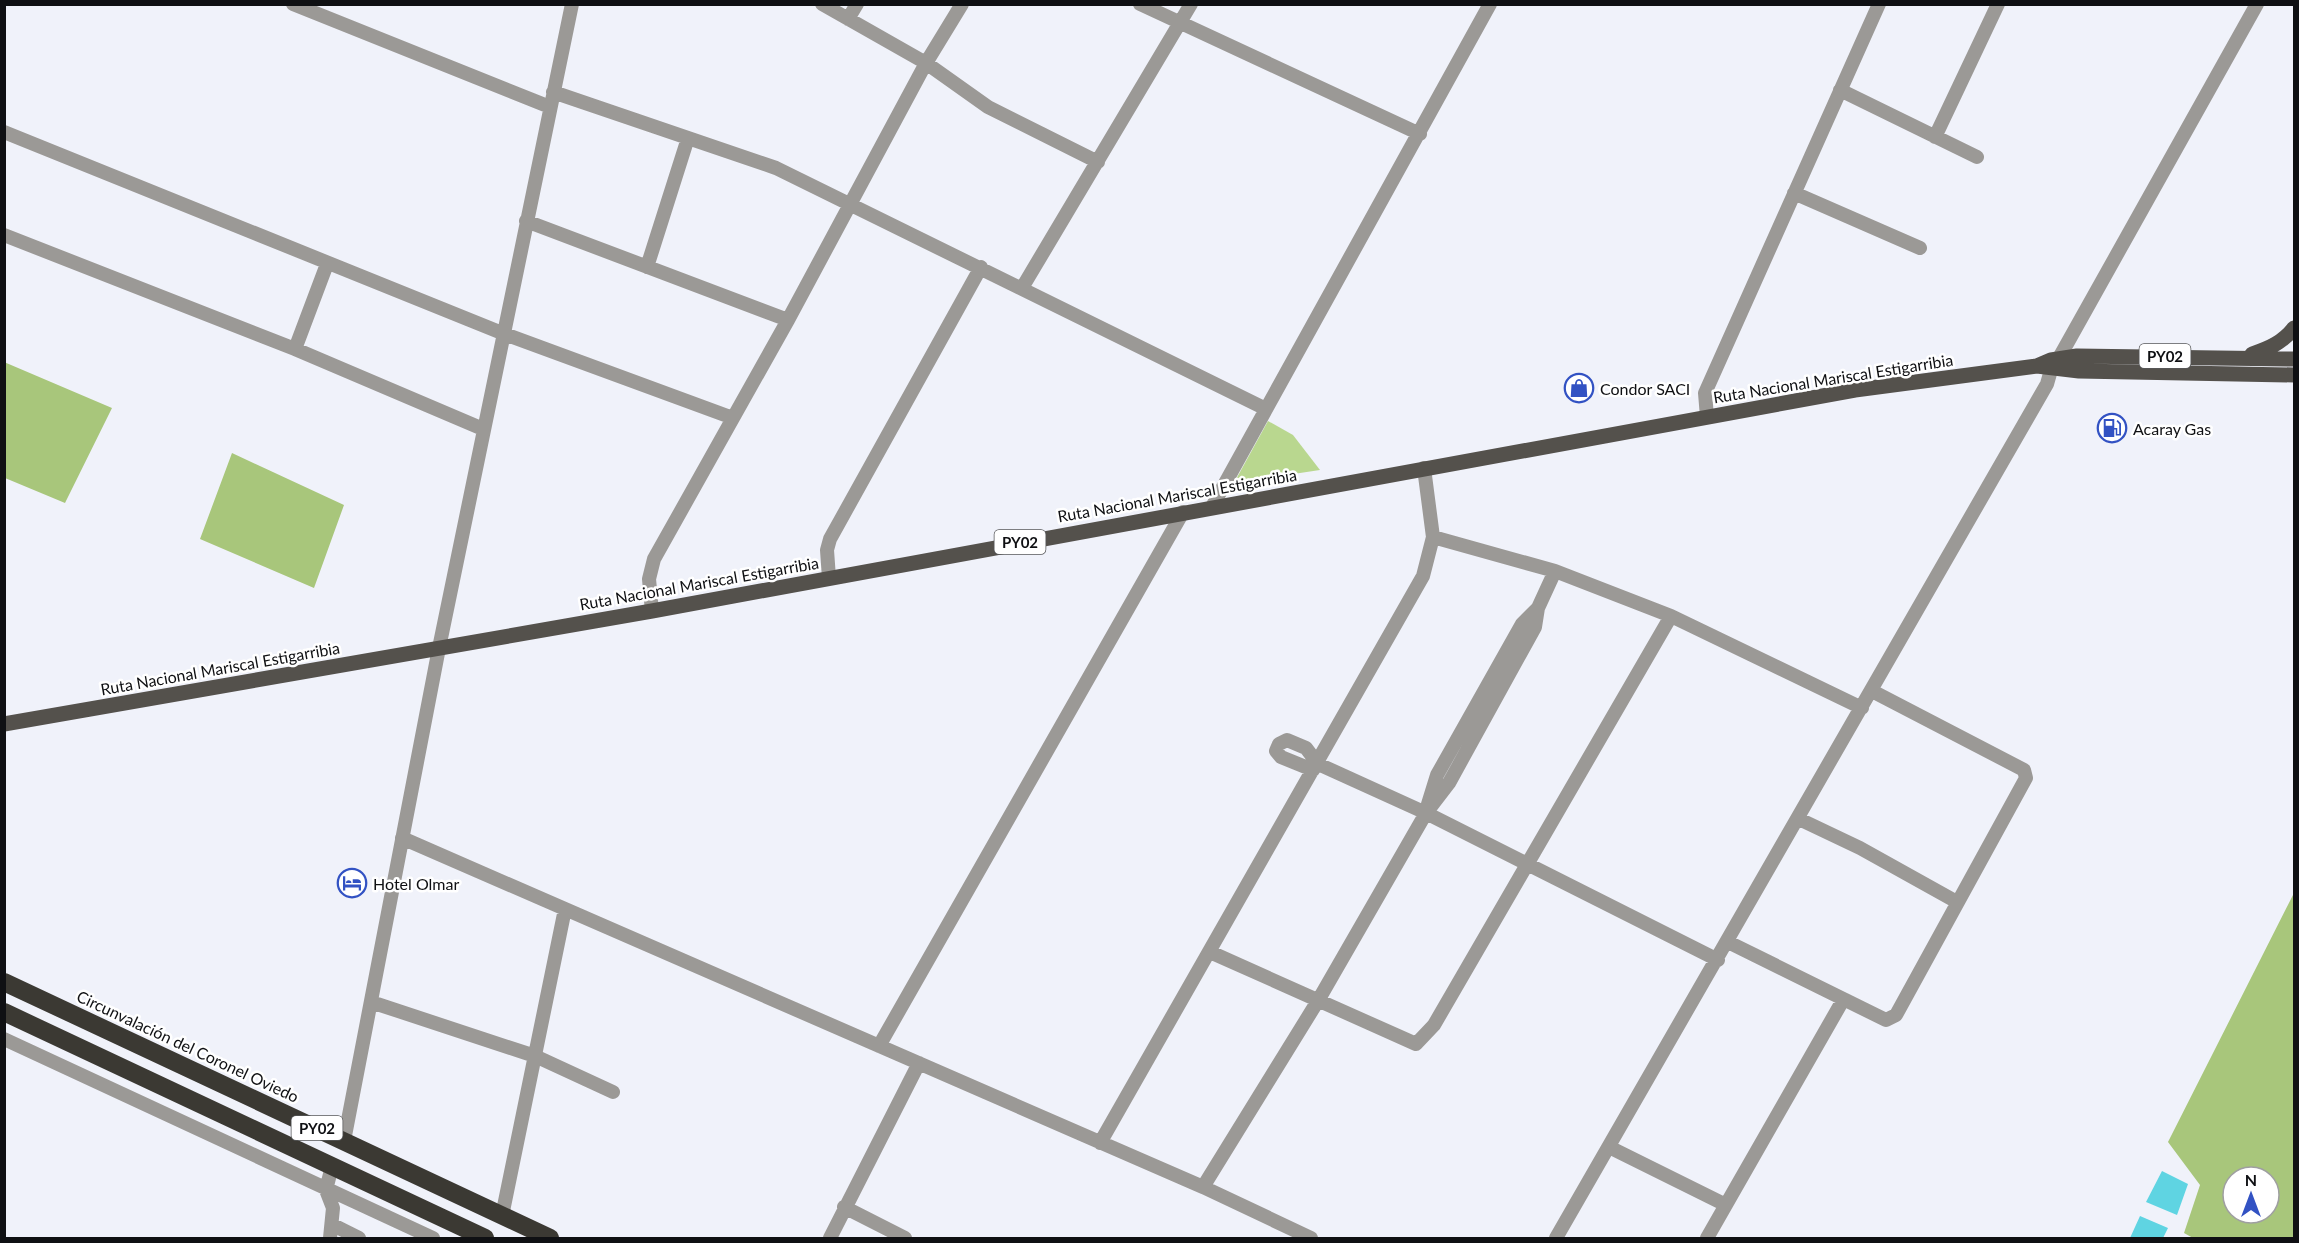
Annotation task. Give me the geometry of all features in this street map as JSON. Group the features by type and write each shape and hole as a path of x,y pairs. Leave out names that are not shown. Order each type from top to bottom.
{"highway":[{"name":"Circunvalación del Coronel Oviedo","path":"4,982 550,1239"},
{"name":"PY02","path":"4,1012 485,1239"}],"main road":[{"path":"2230,357 2246,356 2272,348 2295,328"},
{"name":"Ruta Nacional Mariscal Estigarribia","path":"4,724 652,611 1855,390 2126,355 2295,358"},
{"name":"Ruta Nacional Mariscal Estigarribia","path":"2049,365 2295,375"}],"street":[{"path":"292,4 550,107"},
{"path":"344,1141 502,333 572,4"},
{"path":"822,4 926,63 988,107 1098,162"},
{"path":"848,19 856,4"},
{"path":"652,611 649,579 654,559 788,320 926,63 962,4"},
{"path":"1140,4 1420,134"},
{"path":"1022,288 1191,4"},
{"path":"1212,507 1491,4"},
{"path":"1707,417 1705,393 1879,4"},
{"path":"1935,137 1998,4"},
{"path":"1556,1239 2048,384 2049,365 2257,4"},
{"path":"1840,90 1977,157"},
{"path":"553,92 776,168 852,203 1266,409"},
{"path":"4,132 502,333 733,418"},
{"path":"647,267 688,138"},
{"path":"1794,193 1920,248"},
{"path":"526,221 788,320"},
{"path":"4,235 295,349 483,429"},
{"path":"295,349 327,264"},
{"path":"828,578 827,550 830,539 981,267"},
{"path":"1100,1143 1423,576 1433,537 1424,468"},
{"path":"879,1046 1182,512"},
{"path":"1433,537 1555,571 1671,616 1862,708"},
{"path":"1203,1188 1319,999 1426,813 1437,776 1522,624 1538,608 1555,571"},
{"path":"1210,952 1416,1044 1434,1025 1671,616"},
{"path":"1728,942 1886,1020 1896,1015 2026,778 2024,770 1872,691"},
{"path":"1316,767 1426,813 1718,960"},
{"path":"1799,819 1957,902"},
{"path":"402,838 1203,1188 1311,1239"},
{"path":"502,1216 565,909"},
{"path":"1707,1239 1843,1000"},
{"path":"370,1002 535,1056 613,1092"},
{"path":"4,1039 433,1239"},
{"path":"830,1239 844,1207 919,1063"},
{"path":"1609,1147 1726,1205"},
{"path":"332,1166 326,1190 333,1208 331,1232 359,1239"},
{"path":"844,1207 905,1239"}],"green space":[{"path":"4,362 112,408 65,503 5,478"},
{"path":"1268,421 1293,435 1320,470 1234,483"},
{"path":"232,453 344,505 314,588 200,539"},
{"path":"2294,893 2294,1238 2193,1238 2184,1233 2200,1185 2168,1142"}],"water":[{"path":"2162,1171 2188,1184 2177,1215 2146,1202"},
{"path":"2140,1216 2168,1228 2163,1238 2130,1238"}],"place":[{"name":"Condor SACI","path":"1579,388"},
{"name":"Acaray Gas","path":"2112,428"},
{"name":"Hotel Olmar","path":"352,883"}]}
